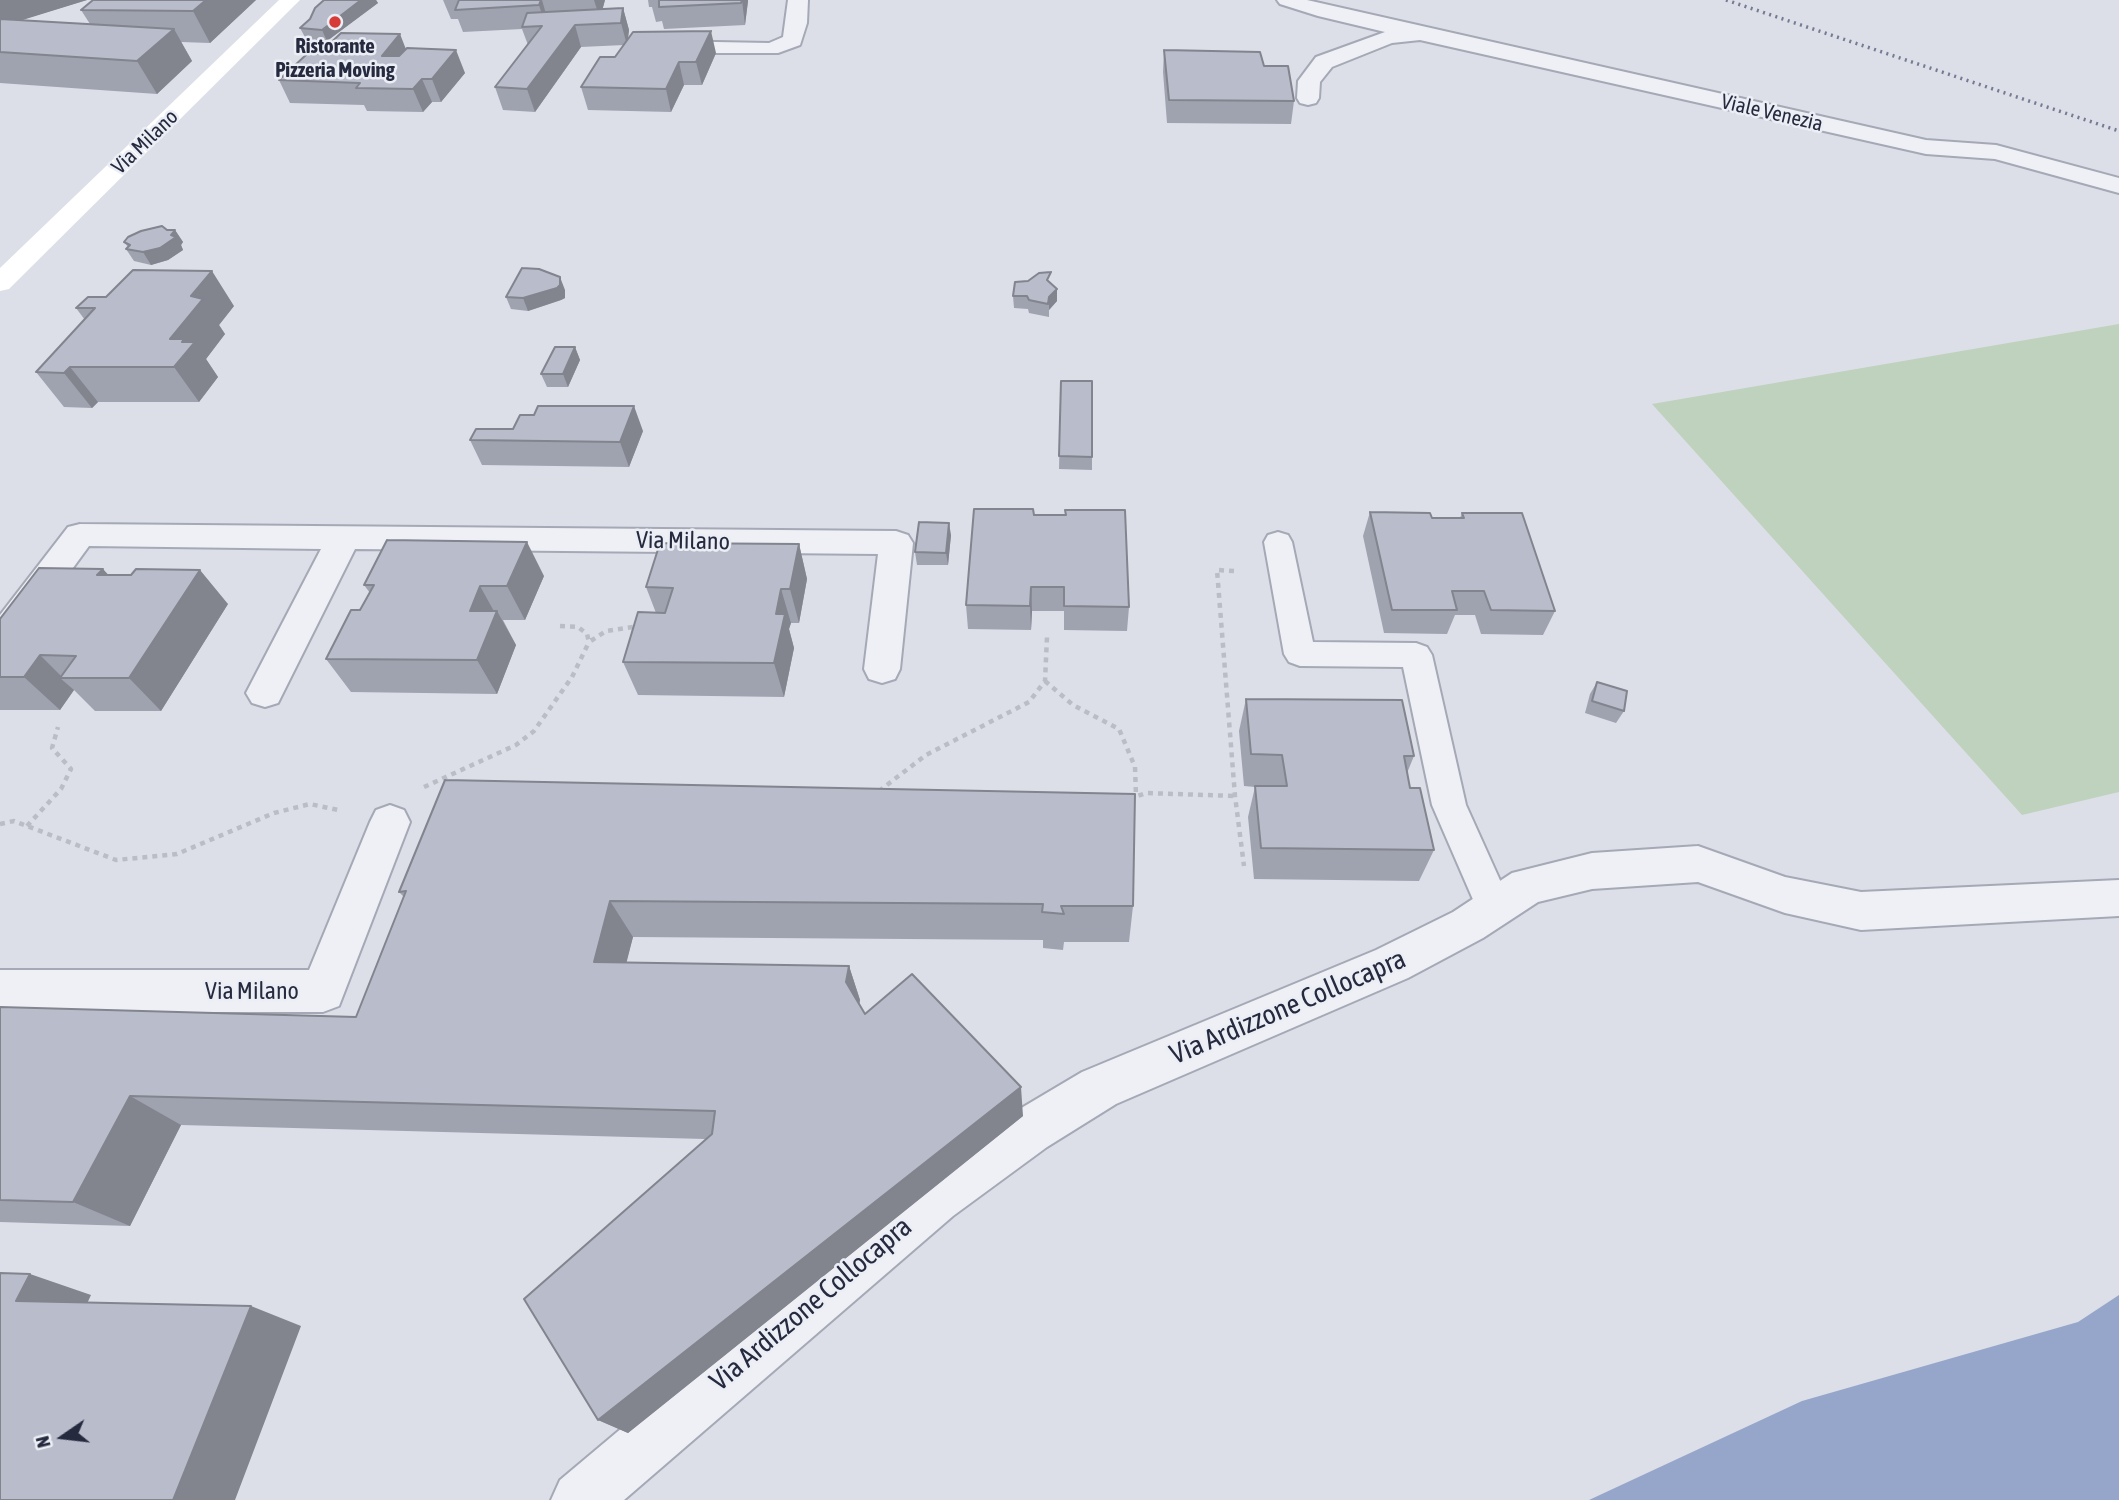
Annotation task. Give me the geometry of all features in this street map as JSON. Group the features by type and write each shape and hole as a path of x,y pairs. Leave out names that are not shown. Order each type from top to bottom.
{"main road":[{"name":"Via Milano","path":"0,283 290,0"}],"street":[{"path":"640,47 771,49 793,41 798,0"},
{"name":"Viale Venezia","path":"1287,0 1325,12 1926,148 1996,152 2119,186"},
{"name":"Viale Venezia","path":"1308,98 1309,81 1324,62 1389,37 1425,35"},
{"name":"Via Milano","path":"0,641 80,535 896,543 882,669"},
{"path":"265,693 344,537"},
{"name":"Via Milano","path":"0,991 323,991 390,822"},
{"name":"Via Ardizzone Collocapra","path":"580,1500 935,1198 1030,1130 1099,1088 1392,964 1468,925 1527,886 1592,871 1698,864 1785,895 1861,911 2119,898"}],"lane":[{"path":"1281,557 1300,654 1416,655 1449,805 1494,907"}],"path":[{"path":"1244,866 1235,796 1217,570 1281,557"},
{"path":"560,626 578,627 587,634 589,642"},
{"path":"0,824 14,821 116,860 177,854 274,813 310,804 390,822 411,794 516,745 534,731 572,677 589,642 606,631 645,626"},
{"path":"875,794 926,755 1029,702 1045,681 1047,637"},
{"path":"1045,681 1073,705 1119,729 1135,767 1136,797"},
{"path":"27,826 61,789 71,769 60,760 52,748 58,727"},
{"path":"1118,804 1146,793 1235,796"}],"green space":[{"path":"2119,324 2119,792 2022,815 1652,404"}],"water":[{"path":"2119,1295 2119,1500 1589,1500 1802,1401 2078,1322"}],"building":[{"path":"93,0 206,0 193,11 81,10"},
{"path":"324,0 361,0 322,30 300,28"},
{"path":"459,0 541,0 539,5 455,10"},
{"path":"659,0 742,0 741,3 659,7"},
{"path":"623,8 621,23 575,25 527,89 495,87 542,26 522,27 527,13"},
{"path":"0,19 174,29 137,61 0,52"},
{"path":"711,31 696,62 679,62 666,89 581,87 600,57 615,57 633,32"},
{"path":"341,33 400,34 382,56 399,56 407,48 456,50 432,79 422,79 413,89 356,88 360,83 279,80 307,54 319,54"},
{"path":"1164,50 1260,52 1264,66 1288,66 1294,101 1169,100"},
{"path":"162,226 167,230 175,230 171,235 176,237 160,248 143,252 126,249 130,245 124,242 128,237"},
{"path":"522,268 539,269 560,277 560,285 523,298 506,297"},
{"path":"133,270 212,271 191,296 203,299 170,339 195,342 174,367 70,367 64,373 36,372 95,308 76,308 88,297 106,297"},
{"path":"1051,272 1047,280 1057,289 1049,297 1048,304 1029,300 1027,296 1013,296 1015,282 1028,281 1039,273"},
{"path":"555,347 575,347 563,374 541,374"},
{"path":"1061,381 1092,381 1092,457 1059,456"},
{"path":"538,406 634,406 620,442 470,440 476,429 513,429 520,415 534,415"},
{"path":"974,509 1033,509 1034,515 1066,515 1065,510 1125,510 1129,607 1064,606 1064,587 1031,587 1030,606 966,605"},
{"path":"1370,512 1430,513 1432,518 1464,518 1462,513 1522,513 1555,611 1491,610 1484,591 1452,591 1457,610 1392,610"},
{"path":"919,522 949,523 946,553 915,552"},
{"path":"387,540 527,542 507,586 480,586 470,611 497,611 477,660 326,659 351,610 360,610 374,585 364,585"},
{"path":"660,543 799,544 790,589 781,589 776,614 785,614 774,663 623,662 638,612 665,613 673,588 646,587"},
{"path":"39,568 103,569 97,575 131,575 136,569 200,570 129,678 60,678 76,656 40,655 24,677 0,677 0,619"},
{"path":"1597,682 1627,691 1624,711 1592,701"},
{"path":"1246,699 1402,700 1414,756 1404,756 1410,788 1420,788 1434,850 1261,848 1255,786 1287,786 1282,755 1251,754"},
{"path":"445,780 1135,794 1133,906 1061,906 1064,914 1042,912 1043,904 610,901 594,962 849,966 846,982 865,1014 912,974 1021,1087 598,1420 524,1299 712,1134 715,1111 130,1096 73,1202 0,1200 0,1007 356,1017 406,891 399,892"},
{"path":"0,1273 30,1274 16,1301 251,1306 173,1500 0,1500"}],"railway":[{"path":"1726,0 2119,131"}],"place":[{"name":"Ristorante Pizzeria Moving","path":"335,22"}]}
